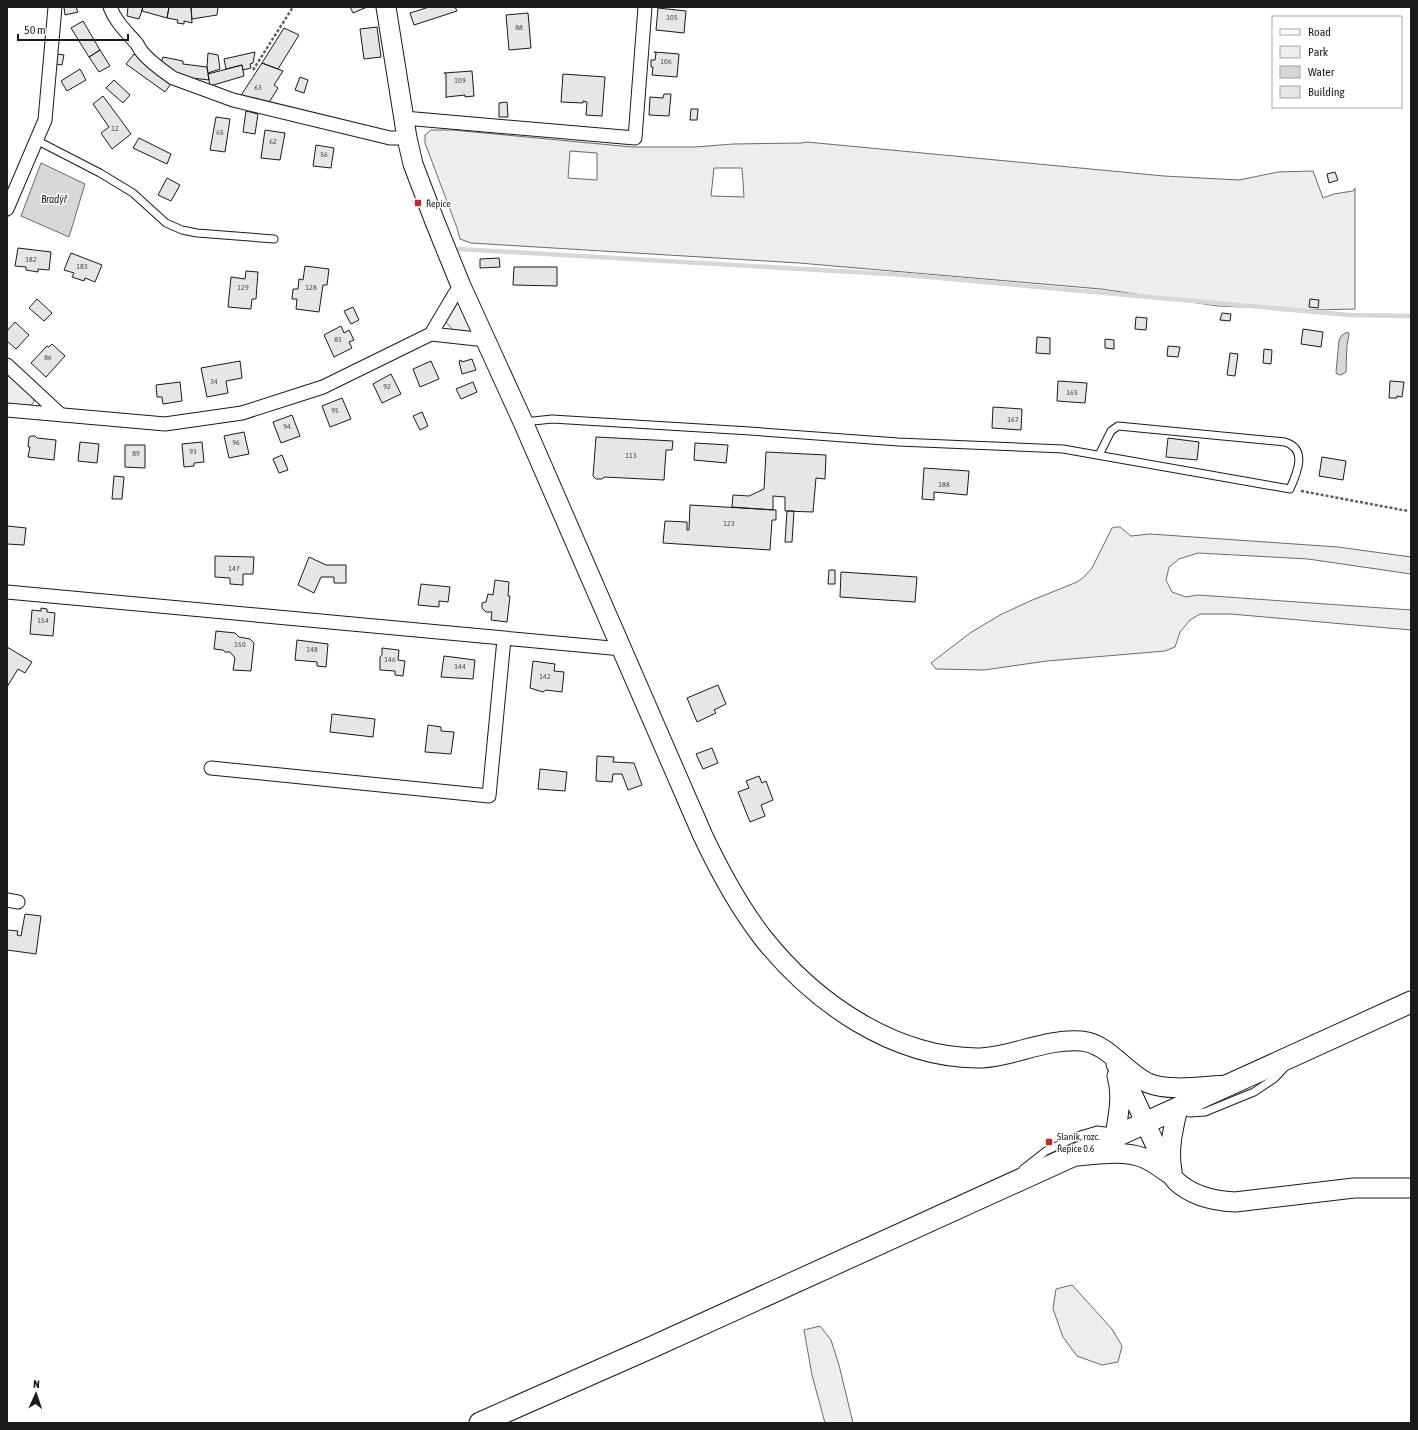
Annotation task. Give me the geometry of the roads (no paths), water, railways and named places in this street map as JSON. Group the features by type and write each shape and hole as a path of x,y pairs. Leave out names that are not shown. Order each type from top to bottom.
{"main road":[{"path":"480,1423 658,1344 1411,1002"}],"street":[{"path":"7,209 45,120 55,7"},
{"path":"110,7 120,26 138,45 143,53 165,73 173,78 233,100 390,138 407,138"},
{"path":"386,7 407,138 413,164 462,286 523,422 681,788 722,875 743,910 764,938 782,960 823,998 843,1013 910,1046 949,1055 979,1058 1053,1043 1075,1041 1090,1043 1109,1054 1139,1078 1155,1085 1178,1087 1230,1084"},
{"path":"404,118 634,138 645,7"},
{"path":"431,334 454,295 462,286"},
{"path":"7,410 165,424 242,413 323,387 431,334 486,340"},
{"path":"7,365 61,415"},
{"path":"7,592 622,649"},
{"path":"211,768 489,796 504,639"},
{"path":"1109,1054 1127,1085 1158,1152 1172,1176"},
{"path":"1109,1054 1119,1083 1120,1092 1115,1136"},
{"path":"1172,1176 1170,1144 1178,1108"},
{"path":"1069,1157 1115,1153 1136,1155 1153,1163 1172,1176 1185,1188 1196,1194 1208,1199 1224,1202 1247,1201 1354,1188 1411,1188"}],"lane":[{"path":"36,140 100,173 133,193 166,223 182,230 197,233 274,239"},
{"path":"523,422 552,419 928,444 1063,448 1099,455 1290,489 1298,471 1299,457 1297,450 1293,445 1285,442 1118,426 1111,431 1099,455"},
{"path":"1178,1108 1190,1113 1205,1112 1254,1092 1284,1070 1295,1055"},
{"path":"1002,1188 1046,1151 1097,1130 1105,1131 1115,1136"}],"water":[{"name":"Bradýř","path":"41,163 85,184 69,237 21,216"},
{"path":"1348,332 1346,372 1341,375 1337,374 1336,372 1339,340 1342,335"}],"waterway":[{"path":"459,249 906,275 1349,315 1411,316"}],"place":[{"name":"Řepice","path":"418,203"},
{"name":"Slaník, rozc. Řepice 0.6","path":"1049,1142"}]}
